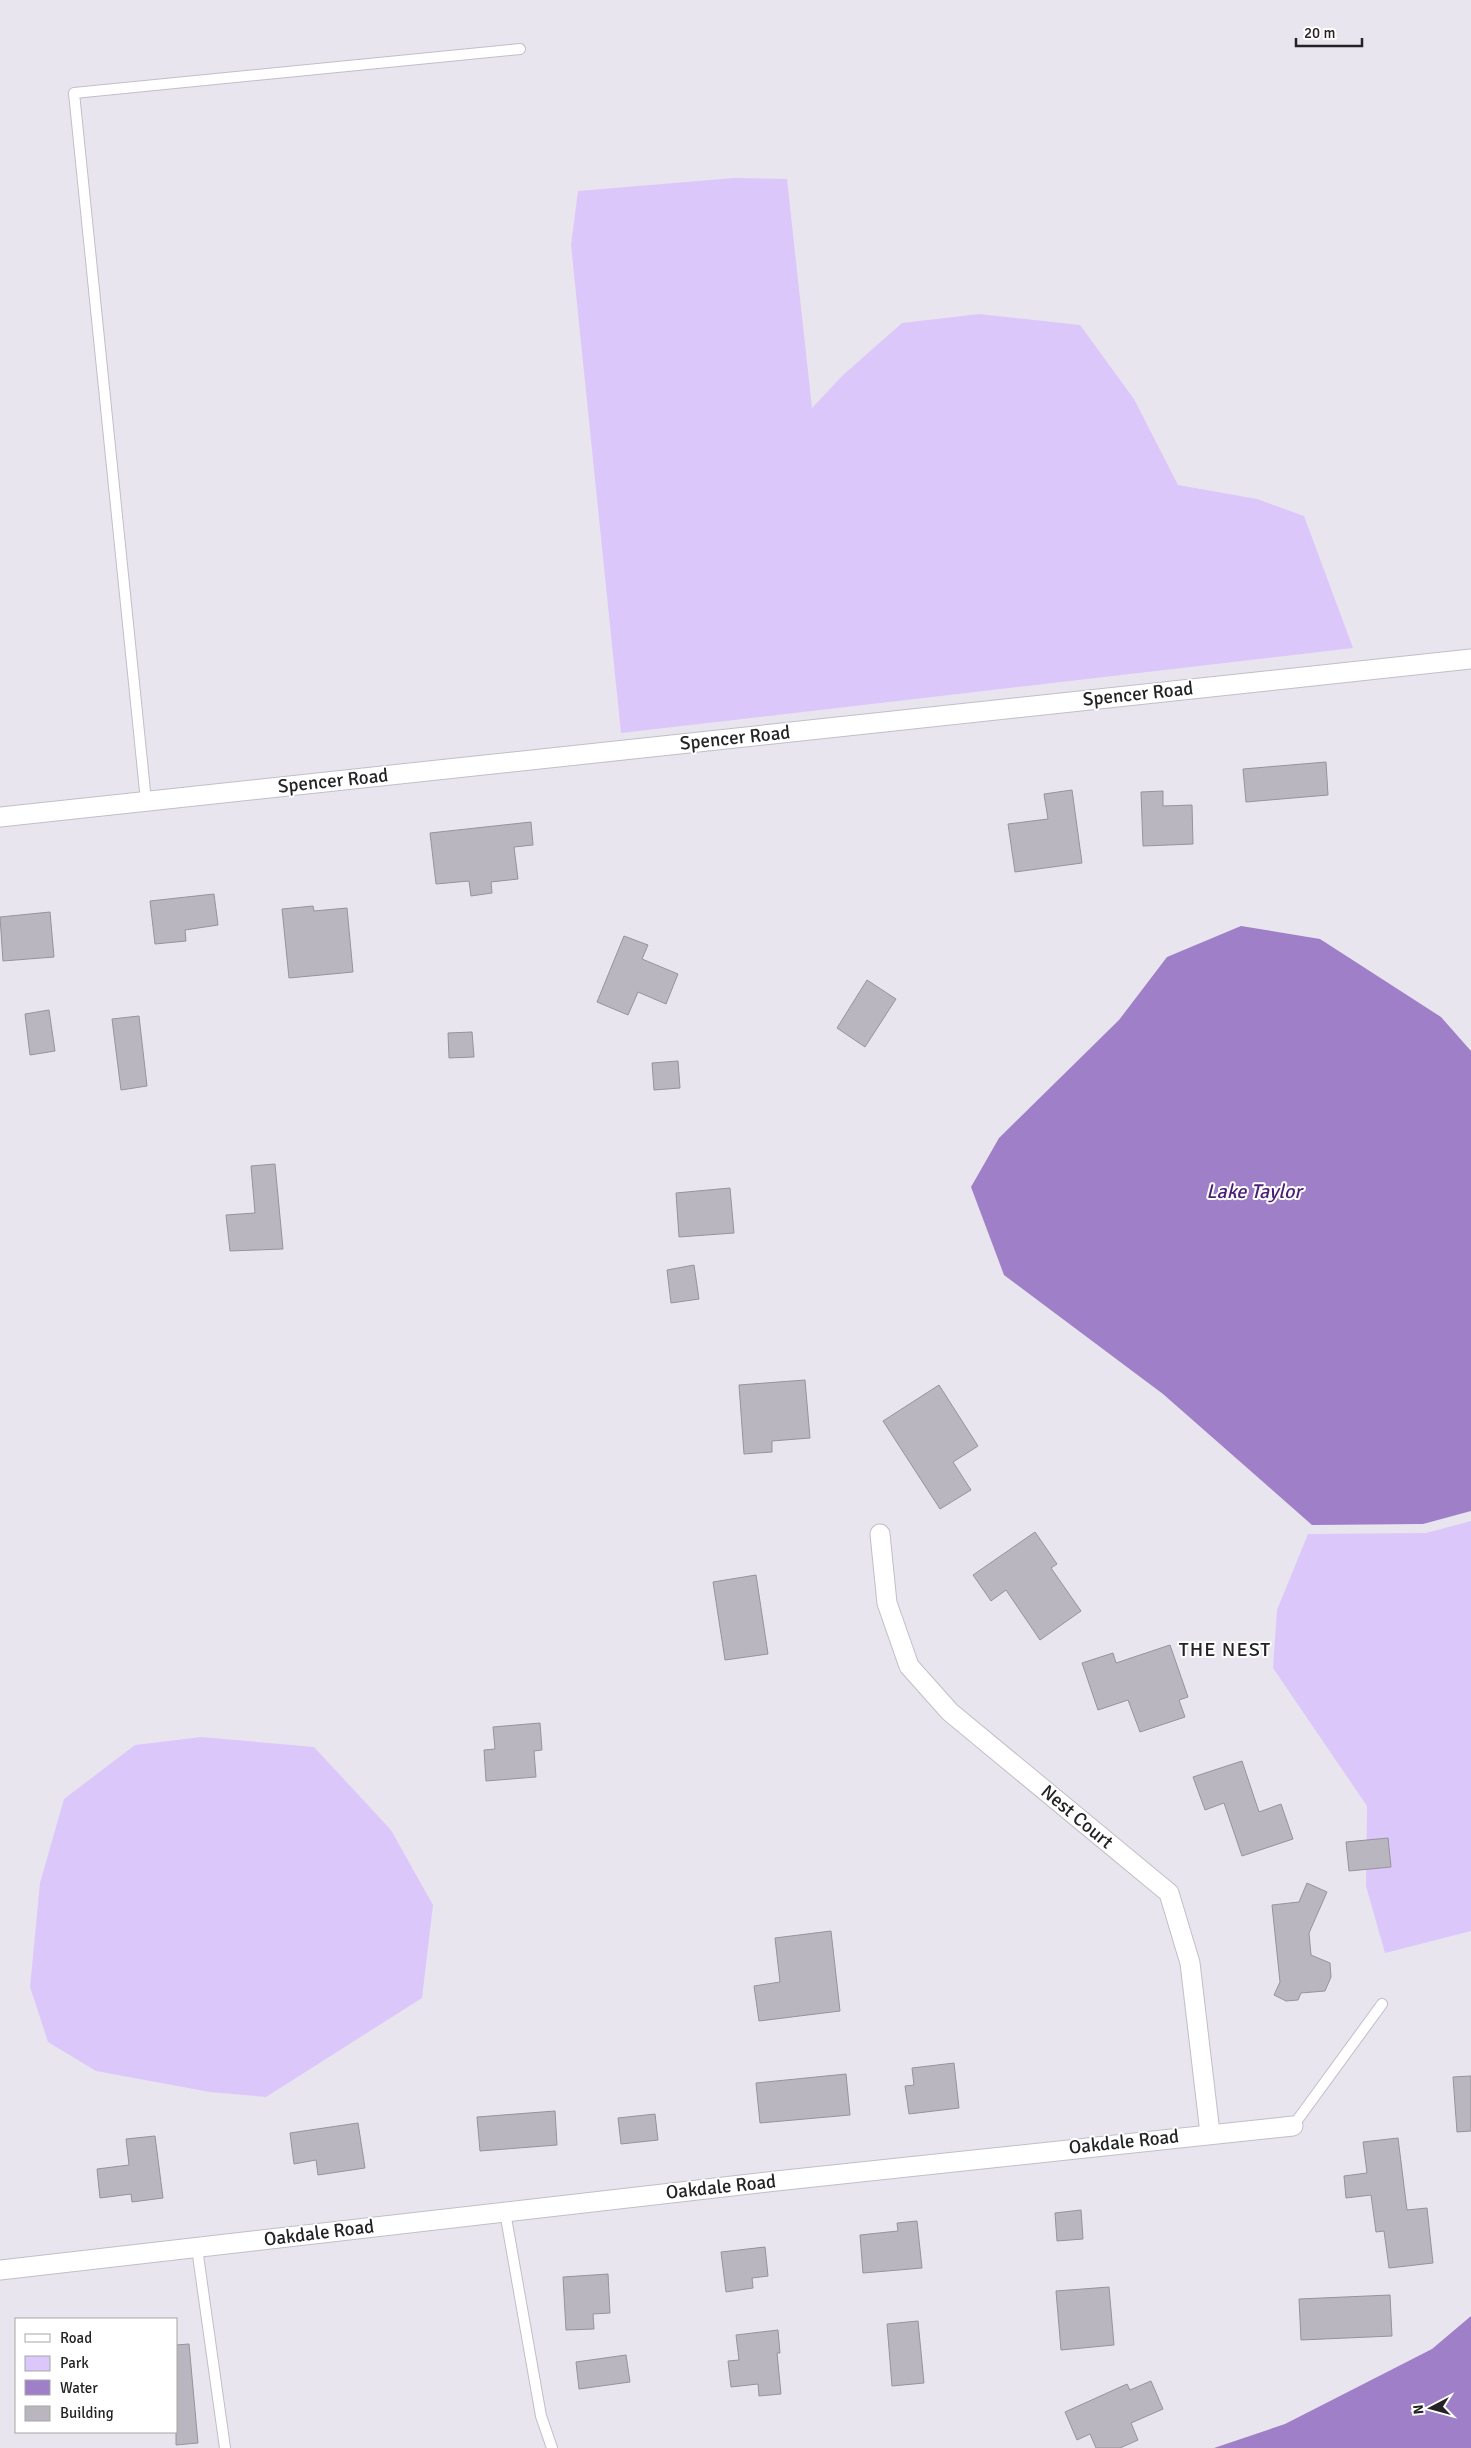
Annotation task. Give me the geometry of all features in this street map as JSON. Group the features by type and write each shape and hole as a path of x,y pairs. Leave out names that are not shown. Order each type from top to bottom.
{"street":[{"name":"Spencer Road","path":"0,817 1471,659"},
{"name":"Nest Court","path":"880,1534 888,1603 909,1666 950,1712 1169,1893 1190,1963 1210,2133"},
{"name":"Oakdale Road","path":"0,2270 1210,2133 1292,2126"}],"lane":[{"path":"146,801 74,93 520,49"},
{"name":"Oakdale Road","path":"1292,2126 1382,2004"},
{"path":"505,2212 541,2416 552,2448"},
{"path":"197,2248 226,2448"}],"green space":[{"path":"734,178 787,179 812,408 842,376 902,323 979,314 1080,325 1134,399 1178,485 1257,499 1304,516 1353,648 621,733 571,245 578,191"},
{"path":"1471,1521 1471,1931 1385,1953 1366,1886 1367,1806 1273,1668 1277,1610 1308,1534 1426,1533"},
{"path":"201,1737 314,1747 391,1830 433,1905 422,1998 266,2097 210,2092 96,2071 48,2042 30,1987 40,1883 64,1799 135,1745"}],"water":[{"name":"Lake Taylor","path":"1241,926 1320,939 1441,1017 1471,1051 1471,1511 1423,1524 1312,1525 1163,1394 1004,1275 971,1187 999,1138 1119,1020 1167,957"},
{"path":"1471,2316 1471,2448 1214,2448 1285,2424 1432,2349"}],"building":[{"path":"1326,762 1328,795 1246,802 1243,769"},
{"path":"1072,790 1082,863 1015,872 1008,824 1048,819 1044,794"},
{"path":"1163,791 1163,806 1192,805 1193,844 1143,846 1141,792"},
{"path":"531,822 533,845 514,847 518,879 491,882 492,893 471,896 469,881 436,884 430,833"},
{"path":"214,894 218,925 185,930 186,941 155,944 150,901"},
{"path":"313,906 314,911 347,908 353,972 289,978 282,909"},
{"path":"50,912 54,957 3,961 0,917"},
{"path":"624,936 648,945 642,959 678,974 666,1004 638,992 628,1015 597,1002"},
{"path":"867,980 896,999 865,1047 837,1028"},
{"path":"49,1010 55,1051 30,1055 25,1014"},
{"path":"139,1016 147,1086 121,1090 112,1019"},
{"path":"472,1032 474,1057 449,1058 448,1033"},
{"path":"678,1061 680,1088 654,1090 652,1063"},
{"path":"275,1164 283,1249 230,1251 226,1215 255,1213 251,1166"},
{"path":"730,1188 734,1233 679,1237 676,1193"},
{"path":"694,1265 699,1299 671,1303 667,1270"},
{"path":"805,1380 810,1438 772,1441 772,1452 744,1454 739,1385"},
{"path":"939,1385 978,1446 953,1462 971,1490 940,1509 883,1421"},
{"path":"1035,1532 1057,1564 1051,1568 1081,1611 1040,1640 1006,1590 991,1601 973,1575"},
{"path":"756,1575 768,1654 725,1660 713,1582"},
{"path":"1170,1645 1188,1697 1179,1700 1185,1717 1140,1732 1128,1700 1098,1710 1082,1663 1113,1653 1116,1663"},
{"path":"540,1723 542,1750 534,1751 536,1777 486,1781 484,1750 495,1749 493,1727"},
{"path":"1242,1761 1259,1812 1281,1804 1293,1839 1242,1856 1224,1803 1205,1810 1193,1777"},
{"path":"1388,1838 1391,1867 1349,1871 1346,1842"},
{"path":"1307,1883 1327,1892 1309,1933 1311,1955 1330,1963 1331,1977 1325,1991 1301,1993 1298,2000 1286,2001 1274,1995 1280,1982 1272,1905 1299,1902"},
{"path":"831,1931 840,2011 759,2021 754,1986 780,1982 775,1938"},
{"path":"954,2063 959,2108 909,2114 905,2086 914,2085 912,2068"},
{"path":"846,2074 850,2115 760,2123 756,2083"},
{"path":"1471,2076 1471,2131 1457,2132 1453,2077"},
{"path":"555,2111 557,2145 480,2151 477,2117"},
{"path":"655,2114 658,2140 621,2144 618,2118"},
{"path":"358,2123 365,2168 318,2175 316,2160 294,2164 290,2133"},
{"path":"155,2136 163,2198 132,2202 131,2194 100,2198 97,2169 129,2165 126,2139"},
{"path":"1398,2138 1407,2210 1427,2208 1433,2263 1389,2268 1384,2231 1376,2232 1371,2195 1346,2198 1344,2176 1367,2173 1363,2142"},
{"path":"1081,2210 1083,2239 1057,2241 1055,2213"},
{"path":"917,2221 922,2268 863,2273 860,2235 898,2231 897,2223"},
{"path":"765,2247 768,2276 752,2278 753,2288 726,2292 721,2252"},
{"path":"608,2274 610,2313 593,2314 594,2329 566,2330 563,2277"},
{"path":"1109,2287 1114,2345 1061,2350 1056,2291"},
{"path":"1390,2295 1392,2336 1301,2340 1299,2299"},
{"path":"918,2321 924,2383 892,2386 887,2324"},
{"path":"778,2330 780,2353 777,2353 781,2394 759,2396 758,2384 731,2387 728,2361 739,2360 736,2335"},
{"path":"189,2344 198,2443 176,2445 176,2433 178,2433 178,2345"},
{"path":"626,2355 630,2382 579,2389 576,2362"},
{"path":"1151,2381 1163,2409 1131,2423 1138,2440 1120,2448 1096,2448 1090,2434 1077,2440 1065,2412 1127,2384 1130,2390"}],"district":[{"name":"THE NEST","path":"1225,1649"}]}
